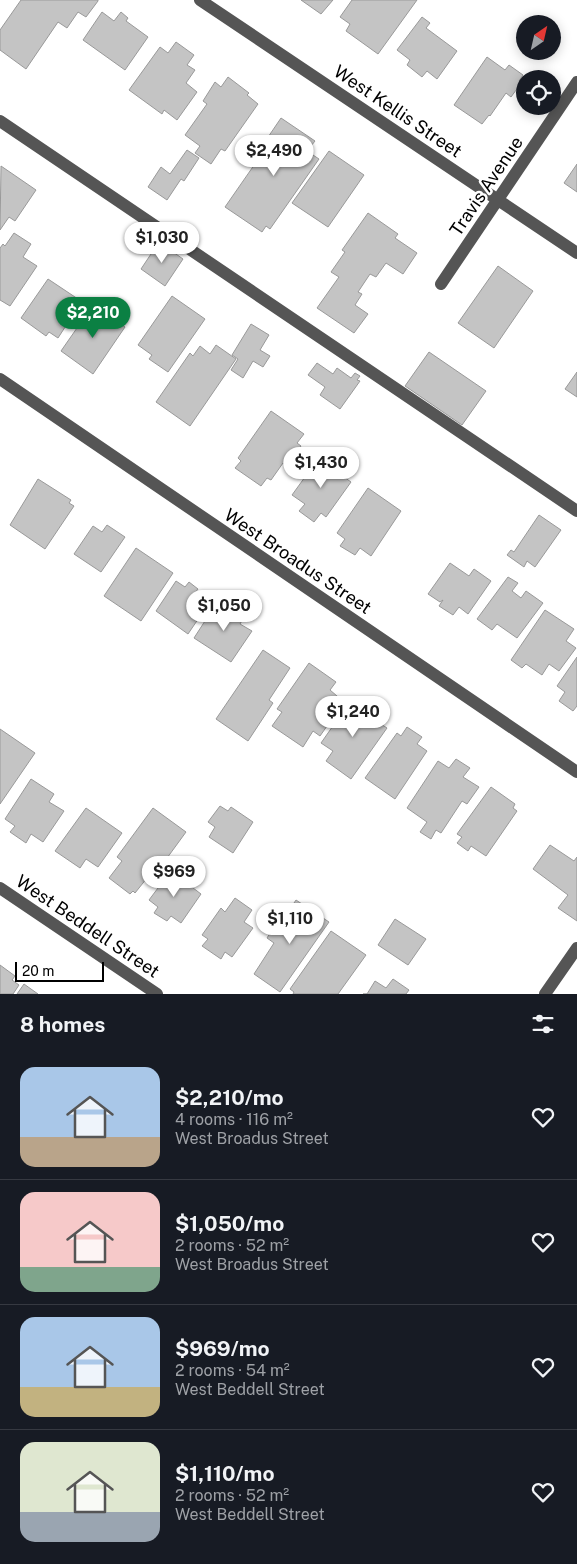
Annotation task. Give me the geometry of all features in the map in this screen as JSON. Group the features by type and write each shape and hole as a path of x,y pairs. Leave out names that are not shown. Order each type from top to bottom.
{"street":[{"name":"West Kellis Street","path":"200,0 577,253"},
{"name":"Travis Avenue","path":"441,284 577,82"},
{"path":"0,121 577,512"},
{"name":"West Broadus Street","path":"0,379 577,772"},
{"name":"West Beddell Street","path":"0,888 157,994"},
{"path":"545,994 577,948"}],"building":[{"path":"21,0 98,1 86,17 78,12 67,28 58,22 26,69 0,50 0,30"},
{"path":"301,0 333,0 321,14"},
{"path":"352,0 417,0 378,54 346,31 350,24 340,17"},
{"path":"102,12 114,21 121,12 128,18 126,21 148,37 125,70 83,40"},
{"path":"422,17 430,23 426,28 457,51 437,79 427,71 422,77 407,65 410,60 397,50"},
{"path":"176,42 194,55 187,65 195,70 186,83 197,92 177,120 164,110 162,114 129,90 160,47 168,53"},
{"path":"487,57 505,70 509,65 516,70 516,90 511,97 506,93 482,124 454,105"},
{"path":"228,77 249,93 247,95 258,104 225,151 221,149 211,164 195,153 200,146 185,135 207,104 203,101 215,82 221,87"},
{"path":"281,118 315,141 307,151 319,159 270,229 266,226 262,232 225,207 266,148 262,146"},
{"path":"187,150 199,158 184,181 181,179 167,200 148,187 161,167 170,174"},
{"path":"329,151 364,175 328,227 292,203"},
{"path":"577,164 577,192 564,183"},
{"path":"1,166 36,190 15,221 9,217 0,230"},
{"path":"368,213 398,234 395,238 417,253 403,274 386,263 376,277 370,274 358,292 362,294 355,305 368,314 354,333 317,308 339,277 331,272 345,252 342,250"},
{"path":"14,233 31,244 23,257 37,266 10,306 0,300 0,248 3,244 5,246"},
{"path":"159,242 183,259 165,286 141,269"},
{"path":"498,266 533,291 494,348 458,323"},
{"path":"48,279 78,299 65,318 69,321 58,338 49,332 46,336 21,318"},
{"path":"172,296 205,319 168,372 149,359 152,355 138,345"},
{"path":"93,305 125,327 93,374 61,351"},
{"path":"251,324 269,335 260,350 270,356 263,367 253,361 243,378 231,370 238,359 232,355"},
{"path":"216,345 236,359 190,426 156,402 190,353 193,356 200,346 210,354"},
{"path":"429,352 486,391 462,425 405,386"},
{"path":"317,363 333,374 337,368 351,378 355,373 360,376 357,380 360,381 340,409 320,395 325,387 308,375"},
{"path":"577,372 577,397 565,389"},
{"path":"271,411 304,434 297,443 301,446 287,466 283,463 271,480 267,478 261,486 235,468 241,461 238,458"},
{"path":"325,456 334,462 330,467 351,482 326,517 321,513 314,522 299,511 305,504 292,495 318,459 320,461"},
{"path":"38,479 71,500 69,503 74,506 45,549 10,525"},
{"path":"368,488 401,511 371,556 360,548 355,555 340,546 345,539 337,533"},
{"path":"539,515 561,530 535,567 527,561 524,567 507,555 511,550 514,552"},
{"path":"107,525 125,537 101,572 74,554 93,526 102,532"},
{"path":"136,548 173,573 141,621 104,596"},
{"path":"450,563 469,576 474,569 491,581 468,614 459,607 453,615 439,606 443,600 440,602 428,594"},
{"path":"508,577 518,583 512,591 521,598 526,591 543,603 517,638 497,624 492,630 477,619"},
{"path":"176,581 185,587 189,582 198,589 195,593 209,603 188,634 156,611"},
{"path":"222,603 244,617 240,624 252,631 231,662 194,638 214,607 218,610"},
{"path":"545,610 574,629 566,641 576,648 559,671 549,664 542,675 526,664 522,668 511,660"},
{"path":"263,650 290,668 269,700 273,703 248,741 216,719"},
{"path":"577,657 577,706 573,711 559,701 565,692 557,686"},
{"path":"309,663 336,682 330,690 344,702 320,736 313,731 303,747 272,726 282,712 277,709"},
{"path":"356,699 374,711 370,717 387,728 351,779 326,761 333,751 321,743 349,703 352,705"},
{"path":"407,727 422,737 417,744 427,751 395,799 365,778 397,733 401,736"},
{"path":"0,729 35,753 0,804"},
{"path":"456,759 470,768 463,777 479,787 467,804 462,801 441,833 436,830 431,839 420,832 427,822 407,808 438,761 449,768"},
{"path":"31,779 54,794 49,802 64,811 43,842 31,834 26,843 10,832 15,826 5,819"},
{"path":"491,787 515,804 513,808 517,811 486,856 471,846 468,851 457,843 462,837 457,834"},
{"path":"220,806 228,811 231,807 253,822 233,853 209,837 215,827 208,822"},
{"path":"86,808 122,833 98,867 86,859 80,868 55,851"},
{"path":"153,808 186,832 151,880 147,878 135,893 133,891 130,894 109,878 122,861 117,857"},
{"path":"550,845 574,861 577,857 577,921 558,908 568,895 533,869"},
{"path":"173,868 179,872 176,875 201,894 181,923 171,916 167,921 154,913 158,907 149,900"},
{"path":"235,898 252,910 244,922 253,928 232,957 225,952 221,959 202,946 208,939 202,935 221,908 225,912"},
{"path":"296,900 329,922 280,992 254,974 274,943 267,938 275,925 278,927"},
{"path":"395,919 426,939 408,965 378,945"},
{"path":"331,931 366,955 338,994 293,994 294,992 290,989"},
{"path":"0,965 15,976 12,980 19,985 13,994 0,994"},
{"path":"393,979 409,990 406,994 367,994 375,981 386,988"},
{"path":"24,984 38,994 17,994"}]}
